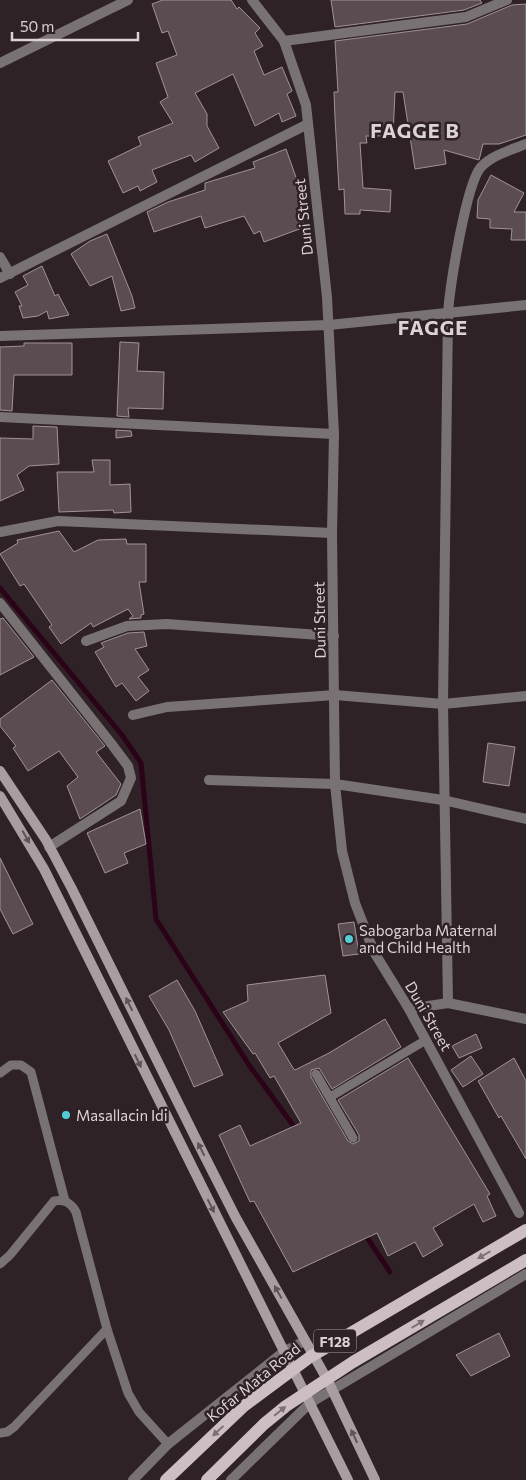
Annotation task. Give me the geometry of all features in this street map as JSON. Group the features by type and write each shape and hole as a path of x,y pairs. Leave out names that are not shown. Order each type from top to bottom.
{"main road":[{"path":"0,771 49,847 232,1210 331,1388 375,1480"},
{"path":"0,796 44,869 348,1480"},
{"name":"Kofar Mata Road","path":"166,1480 244,1406 310,1357 526,1230"},
{"name":"F128","path":"207,1480 264,1424 286,1406 354,1362 526,1260"}],"street":[{"path":"0,63 128,0"},
{"name":"Duni Street","path":"252,0 284,42 306,105 329,325 334,434 332,533 335,784 342,851 355,903 374,952 409,1008 519,1213"},
{"path":"284,42 466,16 507,0"},
{"path":"0,257 5,276 308,124"},
{"path":"448,1003 442,704 448,313 451,275 473,184 481,167 494,157 526,144"},
{"path":"0,336 329,325 526,305"},
{"path":"0,417 334,434"},
{"path":"0,532 58,520 332,533"},
{"path":"0,603 128,766 131,778 121,801 49,847"},
{"path":"86,641 127,626 167,624 334,636"},
{"path":"133,715 167,707 335,695 442,704 526,696"},
{"path":"209,780 335,784 443,800 526,819"},
{"path":"409,1008 448,1003 526,1019"},
{"path":"232,1480 310,1403 331,1388 526,1274"},
{"path":"133,1480 168,1444 285,1351 305,1340"}],"lane":[{"path":"330,1097 426,1040"},
{"path":"0,1073 11,1065 21,1065 31,1072 65,1201 76,1212 108,1329 132,1403 168,1444"},
{"path":"316,1074 353,1138"},
{"path":"0,1264 10,1255 54,1201 65,1201"},
{"path":"0,1433 7,1432 14,1426 108,1329"}],"building":[{"path":"163,0 231,0 237,9 239,7 260,28 255,33 263,46 254,51 264,75 282,67 292,91 287,94 296,116 282,122 279,113 255,126 233,74 195,93 207,114 207,126 219,148 195,162 191,155 152,170 157,182 140,191 138,186 123,193 108,161 141,145 138,137 173,123 160,102 168,97 156,63 177,55 168,31 162,33 152,4"},
{"path":"331,0 480,0 482,3 464,10 335,27"},
{"path":"526,4 526,135 499,144 483,144 479,160 444,150 446,164 415,169 403,92 395,92 393,136 366,136 367,143 360,143 363,188 391,190 390,212 360,210 360,214 345,214 344,189 339,190 334,92 338,92 335,41 467,24 512,5"},
{"path":"286,149 299,186 303,185 310,217 302,218 305,227 264,242 260,231 254,234 244,216 205,228 201,216 154,232 147,212 168,202 205,190 205,183 255,168 253,162"},
{"path":"491,175 524,193 514,212 526,212 526,240 511,240 512,229 490,228 490,219 477,218 478,200"},
{"path":"107,234 135,308 121,311 112,276 90,286 71,254 90,241"},
{"path":"42,266 55,296 58,294 69,315 49,319 47,311 38,316 23,318 19,306 22,306 15,292 28,285 23,276"},
{"path":"120,342 139,343 137,371 164,372 163,409 128,408 129,417 117,416"},
{"path":"24,343 72,343 72,375 14,375 12,411 0,410 0,347 24,346"},
{"path":"33,426 57,427 59,464 29,466 17,475 24,490 0,501 0,438 33,439"},
{"path":"116,430 131,431 132,436 116,438"},
{"path":"92,460 110,460 110,485 130,484 131,512 114,513 113,510 59,512 57,472 94,472"},
{"path":"59,531 74,552 98,540 126,539 127,544 146,544 146,582 139,582 144,614 141,615 141,618 129,619 133,616 128,609 93,627 91,623 61,644 49,627 52,625 24,584 20,586 0,554 18,543 17,540"},
{"path":"3,618 34,657 0,675 0,619"},
{"path":"144,632 147,646 135,649 149,670 138,677 149,691 136,701 122,683 116,687 95,652 104,647 101,643 128,633"},
{"path":"52,680 105,746 96,752 121,784 116,795 80,819 67,786 78,777 59,751 28,771 13,748 16,746 0,726 0,719"},
{"path":"488,743 515,747 509,786 483,782"},
{"path":"140,809 146,844 124,853 128,863 105,873 87,833"},
{"path":"0,858 33,924 13,934 0,909"},
{"name":"Sabogarba Maternal and Child Health","path":"354,922 359,954 343,956 338,924"},
{"path":"325,975 331,1013 278,1043 293,1068 295,1070 329,1053 385,1019 401,1047 332,1089 319,1068 311,1070 311,1077 348,1141 353,1144 359,1141 359,1135 338,1100 408,1058 490,1194 487,1196 496,1216 483,1222 474,1204 433,1228 443,1245 423,1257 415,1242 388,1256 377,1233 293,1272 254,1201 250,1202 219,1135 240,1125 250,1146 301,1123 274,1076 270,1078 255,1053 253,1054 223,1012 248,1001 247,985"},
{"path":"177,980 195,1011 223,1075 194,1087 169,1030 149,996"},
{"path":"476,1034 482,1048 459,1058 452,1046"},
{"path":"471,1056 483,1074 463,1087 451,1070"},
{"path":"514,1058 526,1081 526,1159 501,1116 499,1118 478,1081"},
{"path":"499,1333 510,1356 471,1376 456,1355"}],"waterway":[{"path":"0,588 122,735 141,763 156,919 249,1065 298,1132"},
{"path":"364,1233 390,1272"}],"place":[{"name":"Sabogarba Maternal and Child Health","path":"349,939"},
{"name":"Masallacin Idi","path":"66,1115"}],"district":[{"name":"FAGGE B","path":"415,130"},
{"name":"FAGGE","path":"433,327"}]}
